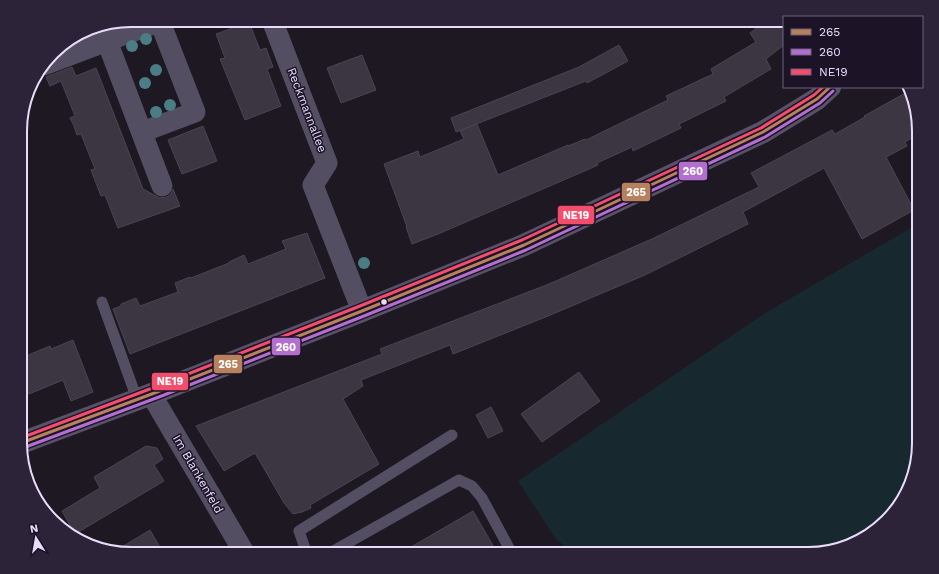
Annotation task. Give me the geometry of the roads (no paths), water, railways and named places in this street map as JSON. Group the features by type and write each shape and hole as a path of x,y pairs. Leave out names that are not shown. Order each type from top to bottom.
{"main road":[{"path":"27,441 144,397 524,245 763,132 817,98 829,88"}],"street":[{"path":"54,61 146,27"},
{"path":"142,132 195,112 164,27"},
{"name":"Reckmannallee","path":"275,27 327,163 313,185 362,311"},
{"path":"108,41 162,186"},
{"name":"Im Blankenfeld","path":"144,397 240,547"}],"lane":[{"path":"102,302 144,397"},
{"path":"305,547 299,531 452,435"},
{"path":"340,547 459,480 472,486 482,498 508,547"}]}
